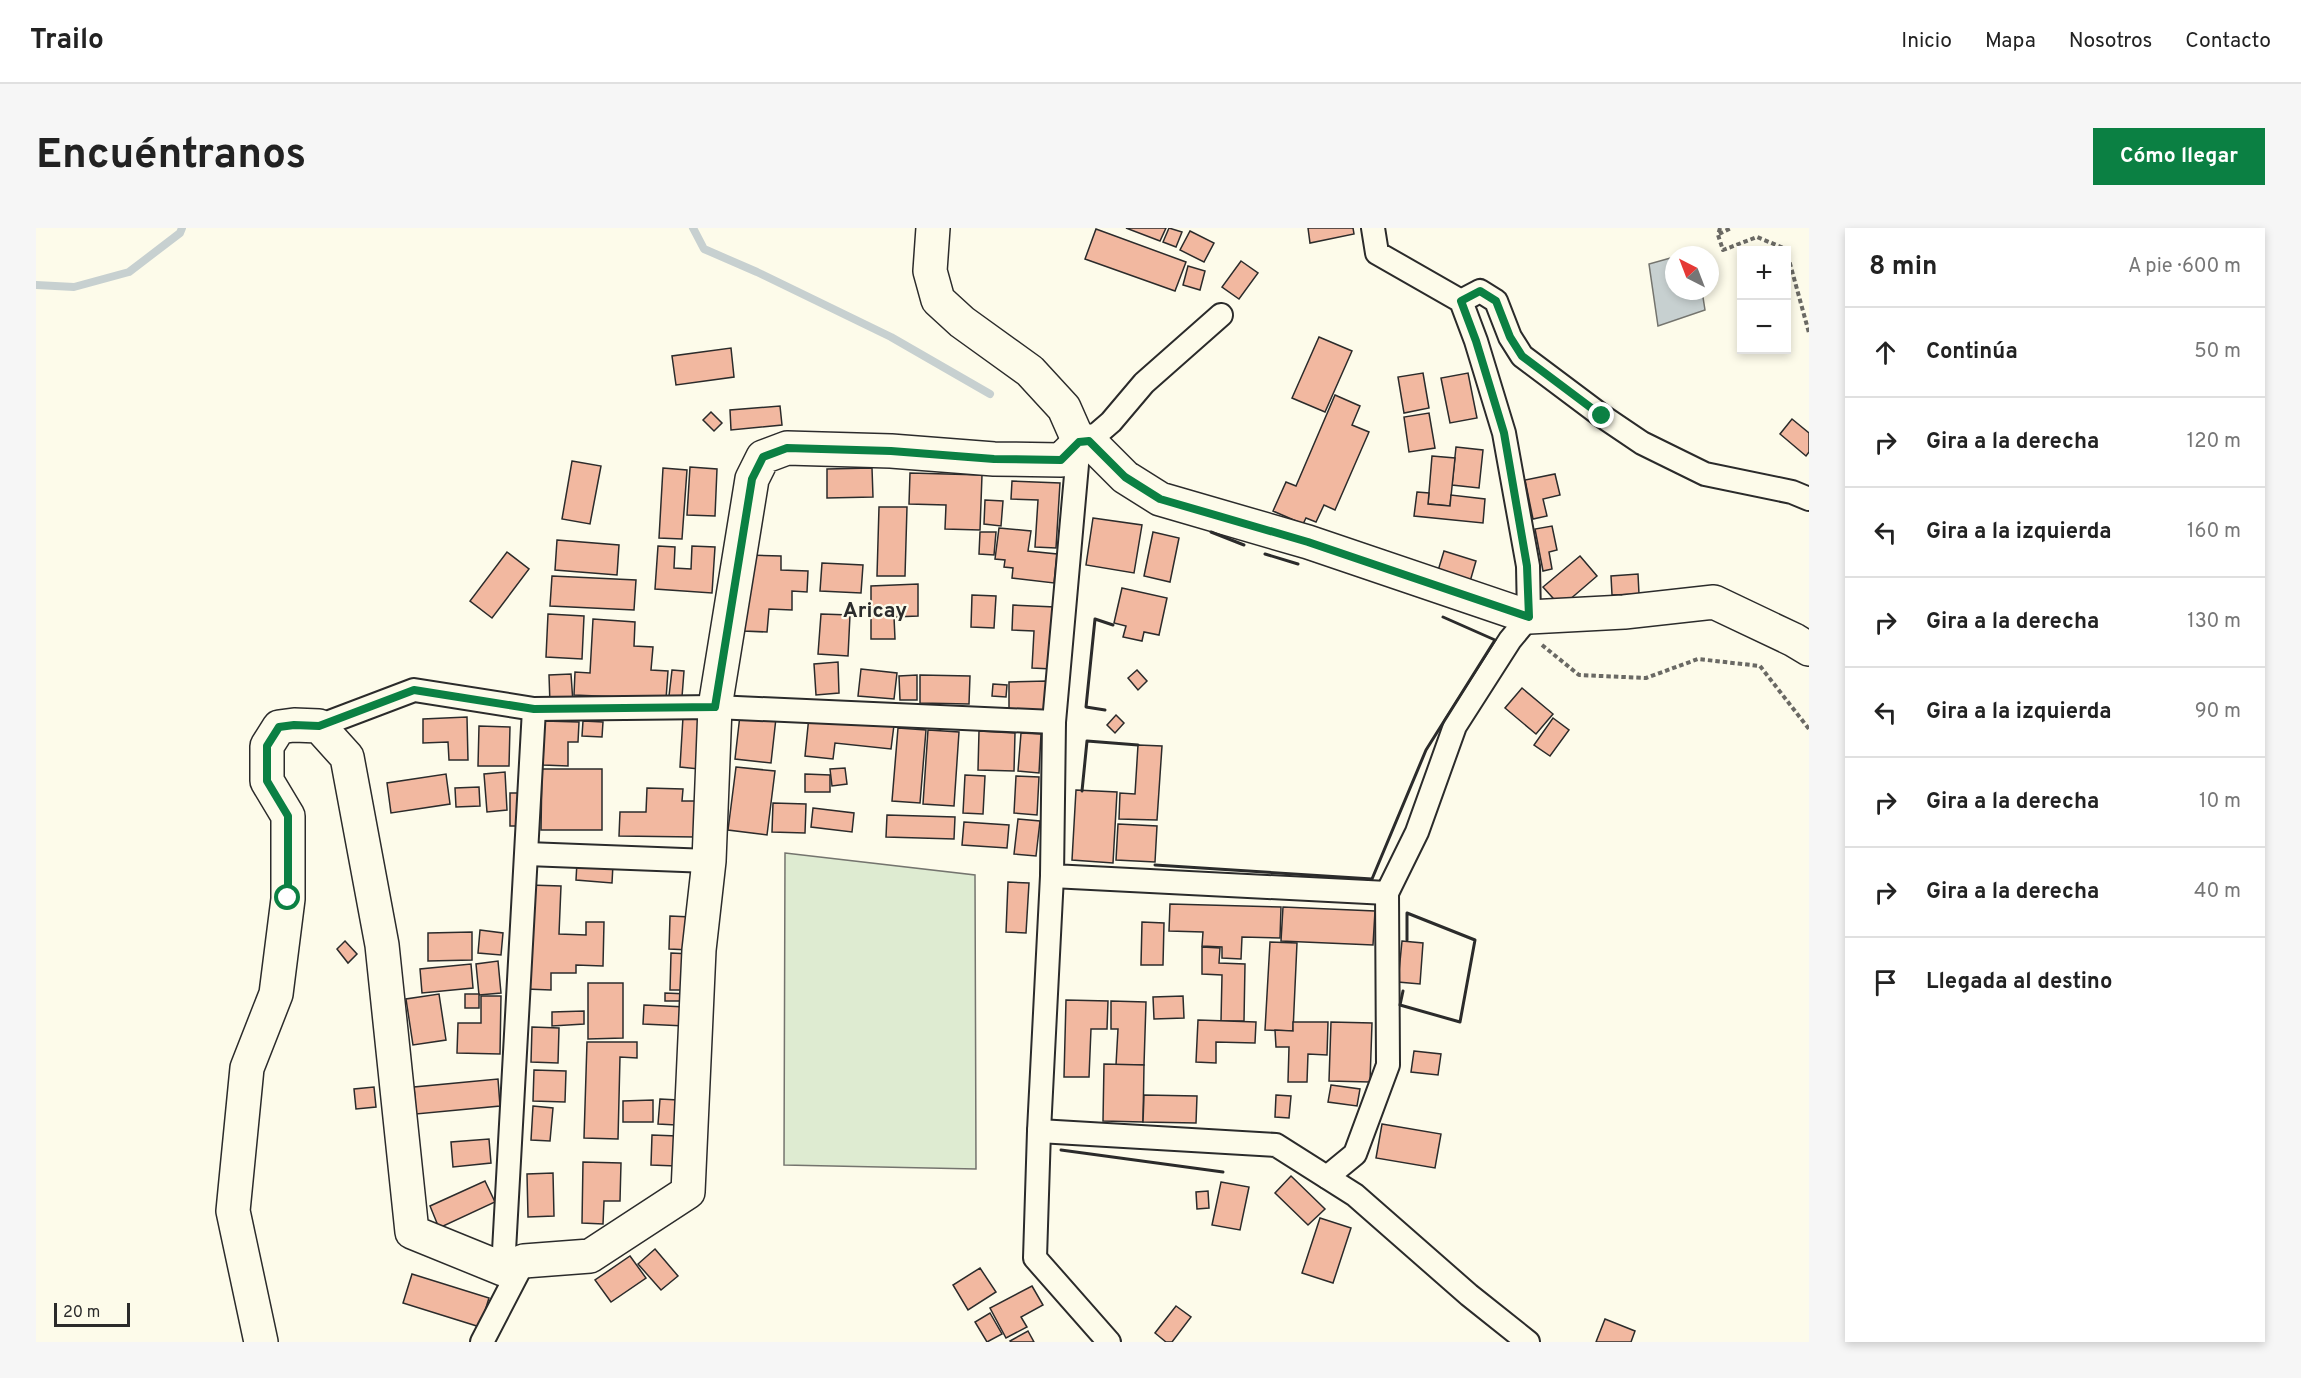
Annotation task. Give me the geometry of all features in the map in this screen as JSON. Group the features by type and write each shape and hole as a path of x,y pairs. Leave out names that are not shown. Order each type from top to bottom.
{"street":[{"path":"933,228 930,271 938,300 962,322 1030,371 1064,408 1084,441 1125,477 1160,499 1308,542 1525,623 1714,602 1809,649"},
{"path":"1327,1177 1355,1154 1388,1065 1387,893 1416,832 1455,726 1510,640 1525,623 1527,566 1504,433 1476,341 1461,301 1377,253 1373,228"},
{"path":"1461,301 1480,291 1496,301 1510,337 1522,356 1602,416 1642,442 1705,474 1792,492 1809,499"},
{"path":"319,726 347,757 382,945 412,1232 514,1265 590,1256 688,1192 699,950 709,861 715,707 752,479 763,457 787,448 891,451 994,459 1061,460 1111,422 1144,383 1221,315"},
{"path":"1084,441 1054,722 1052,876 1035,1258 1109,1342"},
{"path":"261,1342 233,1211 247,1068 276,994 288,898 288,816 267,781 267,746 279,727 319,726 414,690 534,709 715,707 1054,722"},
{"path":"482,1342 514,1265 534,709"},
{"path":"527,854 709,861"},
{"path":"1052,876 1387,893"},
{"path":"1039,1131 1276,1145 1354,1195 1469,1295 1528,1342"}],"path":[{"path":"1720,228 1719,235 1723,250 1757,237 1786,249 1809,333"},
{"path":"1719,235 1731,228"},
{"path":"1525,623 1579,675 1646,678 1698,659 1760,666 1809,729"}],"green space":[{"path":"785,853 975,875 976,1169 784,1165"}],"shaded area":[{"path":"1665,260 1665,300 1703,300 1705,310 1658,326 1649,264"}],"building":[{"path":"1126,228 1166,228 1160,241"},
{"path":"1169,228 1182,232 1176,247 1163,242"},
{"path":"1308,228 1353,228 1354,234 1310,243"},
{"path":"1096,229 1186,262 1175,291 1085,259"},
{"path":"1190,231 1214,243 1204,262 1180,250"},
{"path":"1241,261 1258,273 1239,299 1222,287"},
{"path":"1188,266 1205,271 1200,290 1183,285"},
{"path":"1319,337 1352,351 1325,412 1292,398"},
{"path":"731,348 734,377 676,385 672,356"},
{"path":"1423,373 1429,408 1404,413 1398,377"},
{"path":"1468,373 1477,418 1450,423 1441,378"},
{"path":"1335,395 1360,406 1352,425 1369,432 1335,510 1324,505 1316,522 1306,518 1303,524 1273,511 1286,482 1296,486"},
{"path":"780,406 782,425 731,430 730,410"},
{"path":"711,412 722,423 714,431 703,420"},
{"path":"1429,413 1435,448 1409,452 1404,417"},
{"path":"1792,419 1809,433 1809,452 1806,456 1780,434"},
{"path":"1456,447 1483,450 1479,488 1452,485"},
{"path":"1432,456 1455,458 1450,506 1428,504"},
{"path":"572,461 601,466 590,524 562,519"},
{"path":"690,467 717,469 715,516 687,515"},
{"path":"663,468 687,470 682,539 659,538"},
{"path":"872,468 873,497 827,498 827,469"},
{"path":"910,473 982,475 980,530 945,529 946,505 909,504"},
{"path":"1555,474 1560,495 1543,499 1547,516 1533,519 1525,480"},
{"path":"1012,481 1060,483 1056,548 1035,547 1038,500 1011,499"},
{"path":"1417,492 1429,493 1428,504 1450,506 1451,495 1485,499 1483,523 1414,516"},
{"path":"985,500 1003,501 1001,526 984,524"},
{"path":"879,507 907,507 905,576 877,576"},
{"path":"1093,518 1142,525 1134,573 1086,565"},
{"path":"1552,526 1557,550 1549,552 1552,569 1543,571 1535,529"},
{"path":"999,528 1031,531 1028,551 1057,554 1054,583 1012,578 1013,568 1004,567 1005,560 995,559"},
{"path":"980,532 996,532 994,555 979,554"},
{"path":"1153,532 1179,538 1170,582 1144,576"},
{"path":"557,540 619,545 617,575 555,570"},
{"path":"658,546 675,547 674,568 691,569 692,546 715,547 712,593 655,589"},
{"path":"1444,551 1476,561 1469,585 1437,574"},
{"path":"507,552 529,569 492,618 470,601"},
{"path":"747,555 781,556 781,570 808,571 807,592 792,591 792,610 769,609 767,632 743,631"},
{"path":"1580,556 1597,576 1561,607 1543,587"},
{"path":"822,563 863,565 861,593 820,591"},
{"path":"1638,574 1639,594 1612,595 1611,576"},
{"path":"552,576 636,580 634,610 550,606"},
{"path":"918,584 918,616 894,617 895,639 871,639 871,586"},
{"path":"1122,588 1167,598 1159,635 1144,632 1142,641 1123,637 1126,626 1114,623"},
{"path":"972,595 996,596 994,628 971,627"},
{"path":"1013,605 1055,607 1052,669 1032,668 1034,631 1012,630"},
{"path":"548,614 584,616 582,659 546,657"},
{"path":"821,614 850,615 848,656 818,654"},
{"path":"593,619 635,622 634,646 653,647 651,670 668,671 666,699 574,695 575,672 590,673"},
{"path":"838,662 839,693 816,695 814,664"},
{"path":"861,669 897,673 894,699 858,696"},
{"path":"672,670 684,671 682,697 669,696"},
{"path":"1137,670 1147,681 1138,690 1128,678"},
{"path":"571,674 573,703 550,704 549,675"},
{"path":"917,675 917,700 900,700 899,676"},
{"path":"920,675 970,676 969,704 920,703"},
{"path":"1047,681 1047,710 1009,710 1009,682"},
{"path":"993,684 1007,685 1006,697 992,696"},
{"path":"1522,688 1553,714 1536,734 1505,708"},
{"path":"740,715 776,718 771,763 735,759"},
{"path":"1116,715 1124,723 1115,733 1107,725"},
{"path":"809,716 894,725 891,749 835,743 833,759 805,756"},
{"path":"467,717 468,760 449,760 448,742 423,743 423,719"},
{"path":"683,717 703,718 699,769 680,767"},
{"path":"1553,718 1569,730 1550,756 1534,745"},
{"path":"544,721 579,722 578,742 568,742 568,766 543,765"},
{"path":"583,721 603,722 602,737 582,736"},
{"path":"479,726 510,727 509,766 478,766"},
{"path":"898,728 926,730 920,803 892,801"},
{"path":"928,730 959,732 954,806 923,804"},
{"path":"979,731 1015,733 1014,771 978,770"},
{"path":"1021,733 1041,734 1039,773 1018,771"},
{"path":"1138,745 1162,746 1157,820 1119,819 1120,793 1135,794"},
{"path":"736,767 775,771 767,835 728,830"},
{"path":"845,768 847,784 832,786 830,769"},
{"path":"542,769 602,769 602,830 541,830"},
{"path":"505,772 507,810 487,812 484,774"},
{"path":"446,774 450,804 391,813 387,783"},
{"path":"805,774 830,775 830,792 805,792"},
{"path":"965,775 985,776 983,814 963,813"},
{"path":"1016,776 1039,777 1037,815 1014,813"},
{"path":"479,787 480,806 456,807 455,788"},
{"path":"647,788 683,789 682,801 697,801 696,837 619,836 620,812 646,812"},
{"path":"1076,790 1117,792 1113,863 1072,860"},
{"path":"510,793 530,793 531,826 510,826"},
{"path":"773,803 806,804 805,833 772,832"},
{"path":"813,808 854,813 852,832 811,827"},
{"path":"887,815 955,817 954,839 886,837"},
{"path":"1018,819 1040,821 1036,856 1014,854"},
{"path":"964,822 1009,825 1007,848 962,845"},
{"path":"1118,824 1157,826 1155,862 1116,860"},
{"path":"577,862 613,864 612,883 576,880"},
{"path":"1008,882 1029,883 1026,933 1006,932"},
{"path":"529,885 561,886 559,934 586,935 586,922 604,922 603,966 576,965 576,973 551,973 551,990 526,989"},
{"path":"1170,904 1281,907 1280,938 1242,937 1241,959 1222,958 1222,947 1202,946 1203,932 1169,931"},
{"path":"1283,907 1375,911 1373,945 1281,941"},
{"path":"670,916 691,917 690,950 669,949"},
{"path":"1142,922 1164,923 1163,965 1141,965"},
{"path":"480,930 503,933 501,955 478,953"},
{"path":"472,932 472,960 428,961 428,933"},
{"path":"345,941 357,954 348,963 337,949"},
{"path":"1402,941 1423,943 1420,984 1398,982"},
{"path":"1270,942 1297,943 1293,1031 1265,1030"},
{"path":"1202,947 1220,948 1219,963 1245,964 1244,1021 1221,1021 1222,975 1202,974"},
{"path":"671,953 691,954 690,990 670,990"},
{"path":"498,961 501,993 479,995 476,964"},
{"path":"471,964 473,988 422,993 420,969"},
{"path":"588,983 623,983 623,1038 588,1039"},
{"path":"665,993 688,994 688,1001 665,1001"},
{"path":"439,994 446,1040 413,1045 406,999"},
{"path":"465,994 479,994 479,1008 465,1008"},
{"path":"481,996 501,996 500,1054 457,1053 458,1023 481,1023"},
{"path":"1183,996 1184,1018 1154,1019 1153,997"},
{"path":"1066,1000 1108,1001 1107,1029 1091,1029 1089,1077 1064,1077"},
{"path":"1111,1001 1146,1002 1144,1065 1116,1065 1118,1029 1111,1029"},
{"path":"644,1005 686,1007 685,1026 643,1024"},
{"path":"584,1011 584,1024 552,1026 552,1012"},
{"path":"1198,1020 1256,1022 1255,1043 1216,1042 1216,1063 1196,1062"},
{"path":"1293,1022 1328,1022 1327,1055 1308,1054 1307,1082 1288,1082 1289,1047 1276,1047 1275,1030 1293,1031"},
{"path":"1331,1022 1372,1023 1370,1082 1329,1081"},
{"path":"532,1027 559,1028 558,1063 531,1062"},
{"path":"587,1042 637,1042 637,1058 620,1057 618,1139 584,1138"},
{"path":"1414,1051 1441,1054 1438,1075 1411,1072"},
{"path":"1104,1064 1144,1065 1143,1122 1103,1121"},
{"path":"534,1070 566,1071 565,1102 533,1101"},
{"path":"498,1079 500,1106 416,1114 414,1087"},
{"path":"1331,1085 1360,1089 1357,1106 1328,1102"},
{"path":"374,1087 376,1107 356,1109 354,1089"},
{"path":"1144,1095 1197,1096 1196,1123 1143,1122"},
{"path":"1276,1095 1291,1096 1289,1118 1275,1117"},
{"path":"660,1099 678,1100 676,1125 658,1124"},
{"path":"653,1100 653,1122 623,1122 623,1101"},
{"path":"533,1106 553,1108 550,1141 531,1140"},
{"path":"1382,1124 1441,1134 1435,1168 1376,1158"},
{"path":"652,1135 677,1136 676,1166 651,1165"},
{"path":"489,1139 491,1163 453,1167 451,1142"},
{"path":"583,1162 621,1163 620,1201 604,1201 603,1224 582,1223"},
{"path":"553,1173 554,1216 528,1217 527,1174"},
{"path":"1291,1176 1325,1209 1308,1225 1275,1193"},
{"path":"485,1181 495,1202 439,1228 430,1206"},
{"path":"1221,1182 1249,1187 1240,1230 1212,1225"},
{"path":"1208,1191 1209,1208 1197,1209 1196,1192"},
{"path":"1320,1218 1351,1228 1333,1283 1302,1273"},
{"path":"655,1249 678,1276 661,1290 638,1264"},
{"path":"630,1256 646,1278 611,1302 595,1280"},
{"path":"980,1268 996,1292 968,1310 953,1285"},
{"path":"412,1274 489,1298 480,1327 403,1303"},
{"path":"1032,1286 1043,1305 1021,1317 1027,1327 1006,1338 990,1308"},
{"path":"1176,1306 1191,1317 1172,1342 1166,1342 1155,1333"},
{"path":"990,1313 1002,1334 987,1342 975,1322"},
{"path":"1605,1319 1635,1331 1631,1342 1596,1342"},
{"path":"1028,1331 1034,1342 1010,1341"}],"waterway":[{"path":"36,285 74,287 129,272 180,233 182,228"},
{"path":"693,228 704,249 891,337 990,394"}],"wall":[{"path":"1211,532 1244,545"},
{"path":"1265,554 1298,564"},
{"path":"1155,865 1372,879 1426,750 1495,640 1443,617"},
{"path":"1105,710 1086,707 1095,619 1113,625"},
{"path":"1082,791 1087,741 1138,745"},
{"path":"1403,991 1400,1005 1460,1022 1475,940 1407,913 1407,940"},
{"path":"1061,1150 1223,1172"}],"district":[{"name":"Aricay","path":"875,610"}],"route":[{"path":"288,898 288,816 267,781 267,746 279,727 319,726 414,690 534,709 715,707 752,479 763,457 787,448 891,451 994,459 1061,460 1079,442 1089,441 1125,477 1160,499 1308,542 1529,617 1527,566 1504,433 1476,341 1461,301 1480,291 1496,301 1510,337 1522,356 1602,416"}]}
